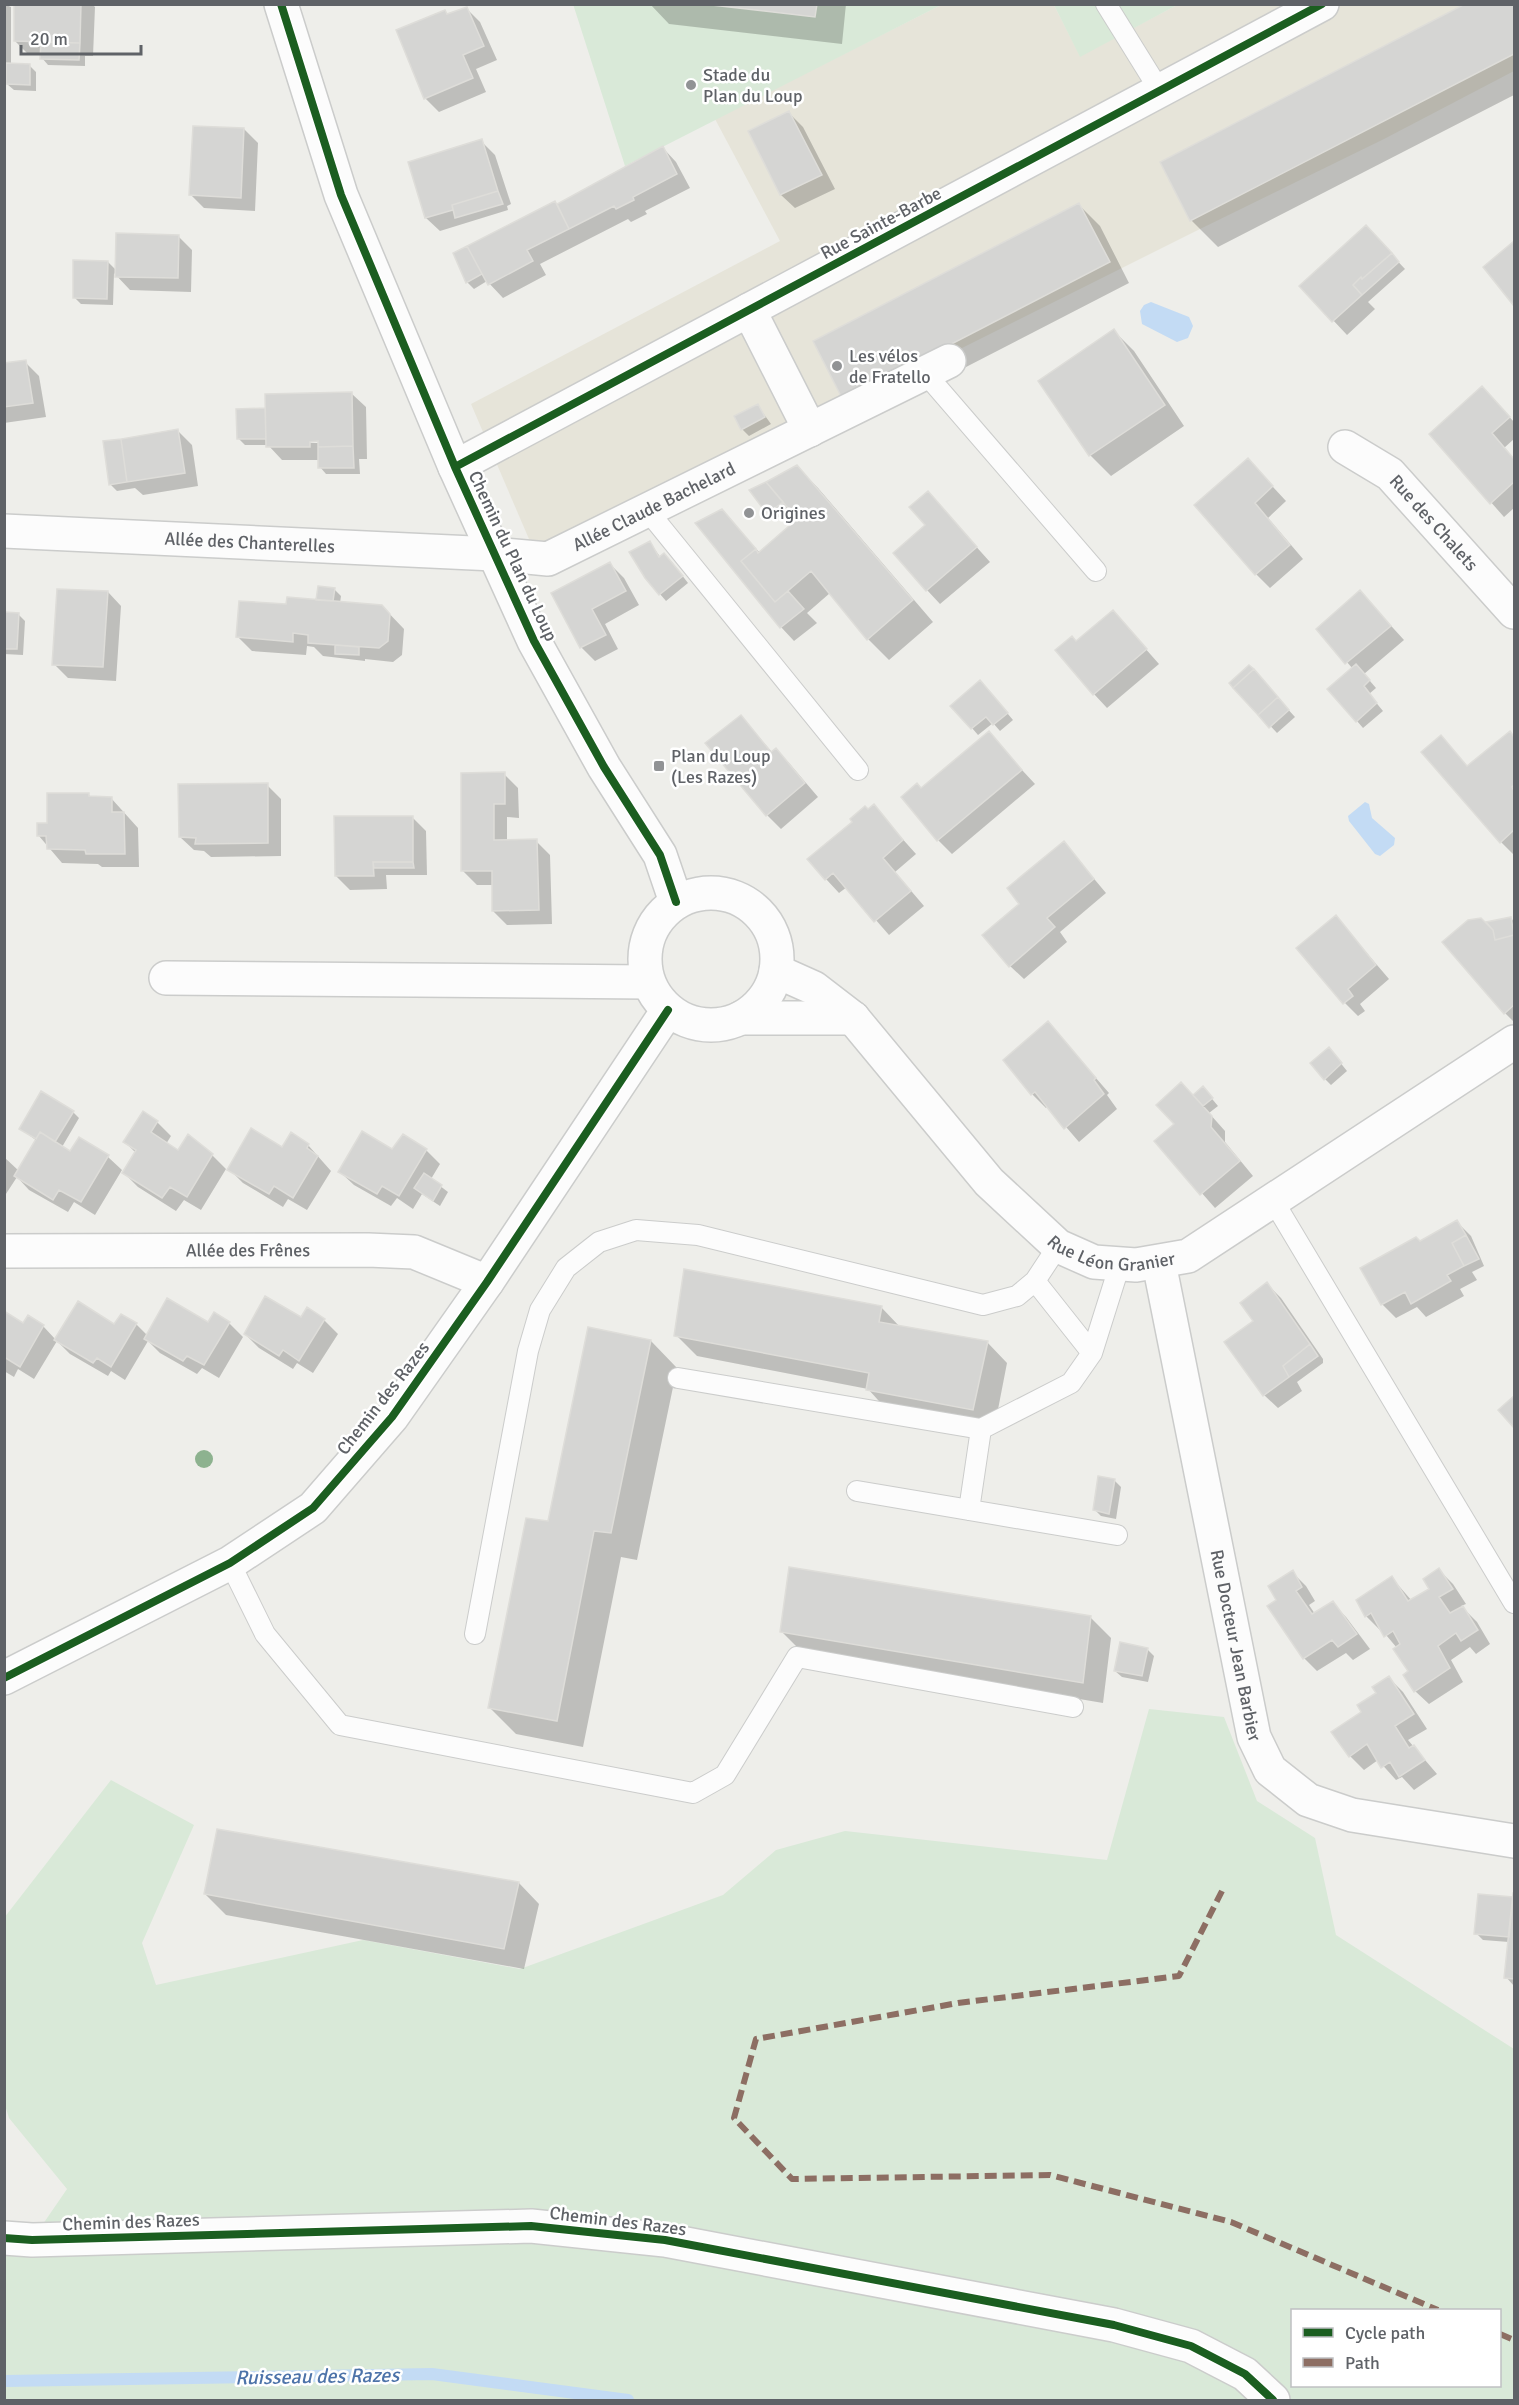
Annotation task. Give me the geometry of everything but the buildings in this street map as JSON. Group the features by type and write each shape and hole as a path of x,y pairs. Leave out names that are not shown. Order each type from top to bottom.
{"street":[{"name":"Chemin du Plan du Loup","path":"281,4 341,195 455,467 534,641 604,767 660,855 676,902"},
{"name":"Rue Sainte-Barbe","path":"455,467 1322,4"},
{"path":"749,310 810,430"},
{"name":"Allée Claude Bachelard","path":"494,554 548,559 937,367"},
{"name":"Rue des Chalets","path":"1345,447 1390,474 1515,612"},
{"name":"Allée des Chanterelles","path":"4,531 494,554"},
{"path":"741,1018 754,1010 764,999 776,971 777,952 772,933 762,917 748,904 731,896 712,892 693,894 676,902 662,914 648,937 644,964 648,982 656,997 668,1010 691,1023 716,1025 741,1018 853,1018"},
{"name":"Rue Léon Granier","path":"776,971 814,988 853,1018 989,1182 1058,1246 1094,1262 1136,1265 1159,1263 1188,1256 1513,1047"},
{"path":"166,978 648,982"},
{"name":"Chemin des Razes","path":"4,1678 230,1563 313,1508 392,1417 487,1282 668,1010"},
{"name":"Allée des Frênes","path":"4,1251 368,1250 414,1252 487,1282"},
{"name":"Rue Docteur Jean Barbier","path":"1159,1263 1254,1737 1270,1770 1308,1800 1352,1815 1515,1841"},
{"name":"Chemin des Razes","path":"4,2238 32,2240 531,2226 665,2240 1114,2325 1191,2346 1245,2374 1273,2400"}],"lane":[{"path":"1106,4 1160,91"},
{"path":"937,367 1096,571"},
{"path":"646,510 858,770"},
{"path":"1274,1202 1515,1603"},
{"path":"475,1634 528,1351 540,1310 566,1268 599,1242 636,1230 698,1235 983,1305 1017,1296 1035,1281 1058,1246"},
{"path":"678,1378 981,1429 1071,1383 1092,1353 1120,1264"},
{"path":"1035,1281 1092,1353"},
{"path":"969,1510 981,1429"},
{"path":"856,1491 1117,1535"},
{"path":"230,1563 265,1634 340,1725 693,1793 725,1775 797,1657 1072,1707"}],"shaded area":[{"path":"941,5 1054,5 1080,56 1177,5 1514,5 1514,71 1384,139 538,560 471,404 780,241 715,119"}],"green space":[{"name":"Stade du Plan du Loup","path":"573,4 941,5 625,166"},
{"path":"1054,5 1177,5 1080,57"},
{"path":"1149,1709 1224,1717 1257,1801 1315,1838 1336,1935 1514,2049 1514,2400 5,2400 5,2254 32,2240 67,2189 9,2118 5,2105 4,1918 111,1780 194,1825 142,1943 156,1985 363,1940 520,1969 723,1895 776,1850 845,1831 1107,1860"}],"water":[{"path":"1151,302 1189,317 1193,326 1188,338 1177,342 1142,324 1140,311 1144,305"},
{"path":"1365,802 1369,804 1372,818 1395,838 1394,845 1380,856 1375,854 1349,821 1348,816"}],"waterway":[{"name":"Ruisseau des Razes","path":"4,2381 432,2374 628,2400"}],"marked path":[{"path":"1222,1891 1179,1976 958,2003 756,2039 734,2118 792,2179 1050,2175 1231,2222 1436,2309"},
{"path":"1501,2334 1514,2340"}],"cycle path":[{"path":"281,4 341,195 455,467 534,641 604,767 660,855 676,902"},
{"path":"455,467 1322,4"},
{"path":"4,1678 230,1563 313,1508 392,1417 487,1282 668,1010"},
{"path":"4,2238 32,2240 531,2226 665,2240 1114,2325 1191,2346 1245,2374 1273,2400"}],"place":[{"name":"Stade du Plan du Loup","path":"691,85"},
{"name":"Les vélos de Fratello","path":"837,366"},
{"name":"Origines","path":"749,513"},
{"name":"Plan du Loup (Les Razes)","path":"659,766"}]}
